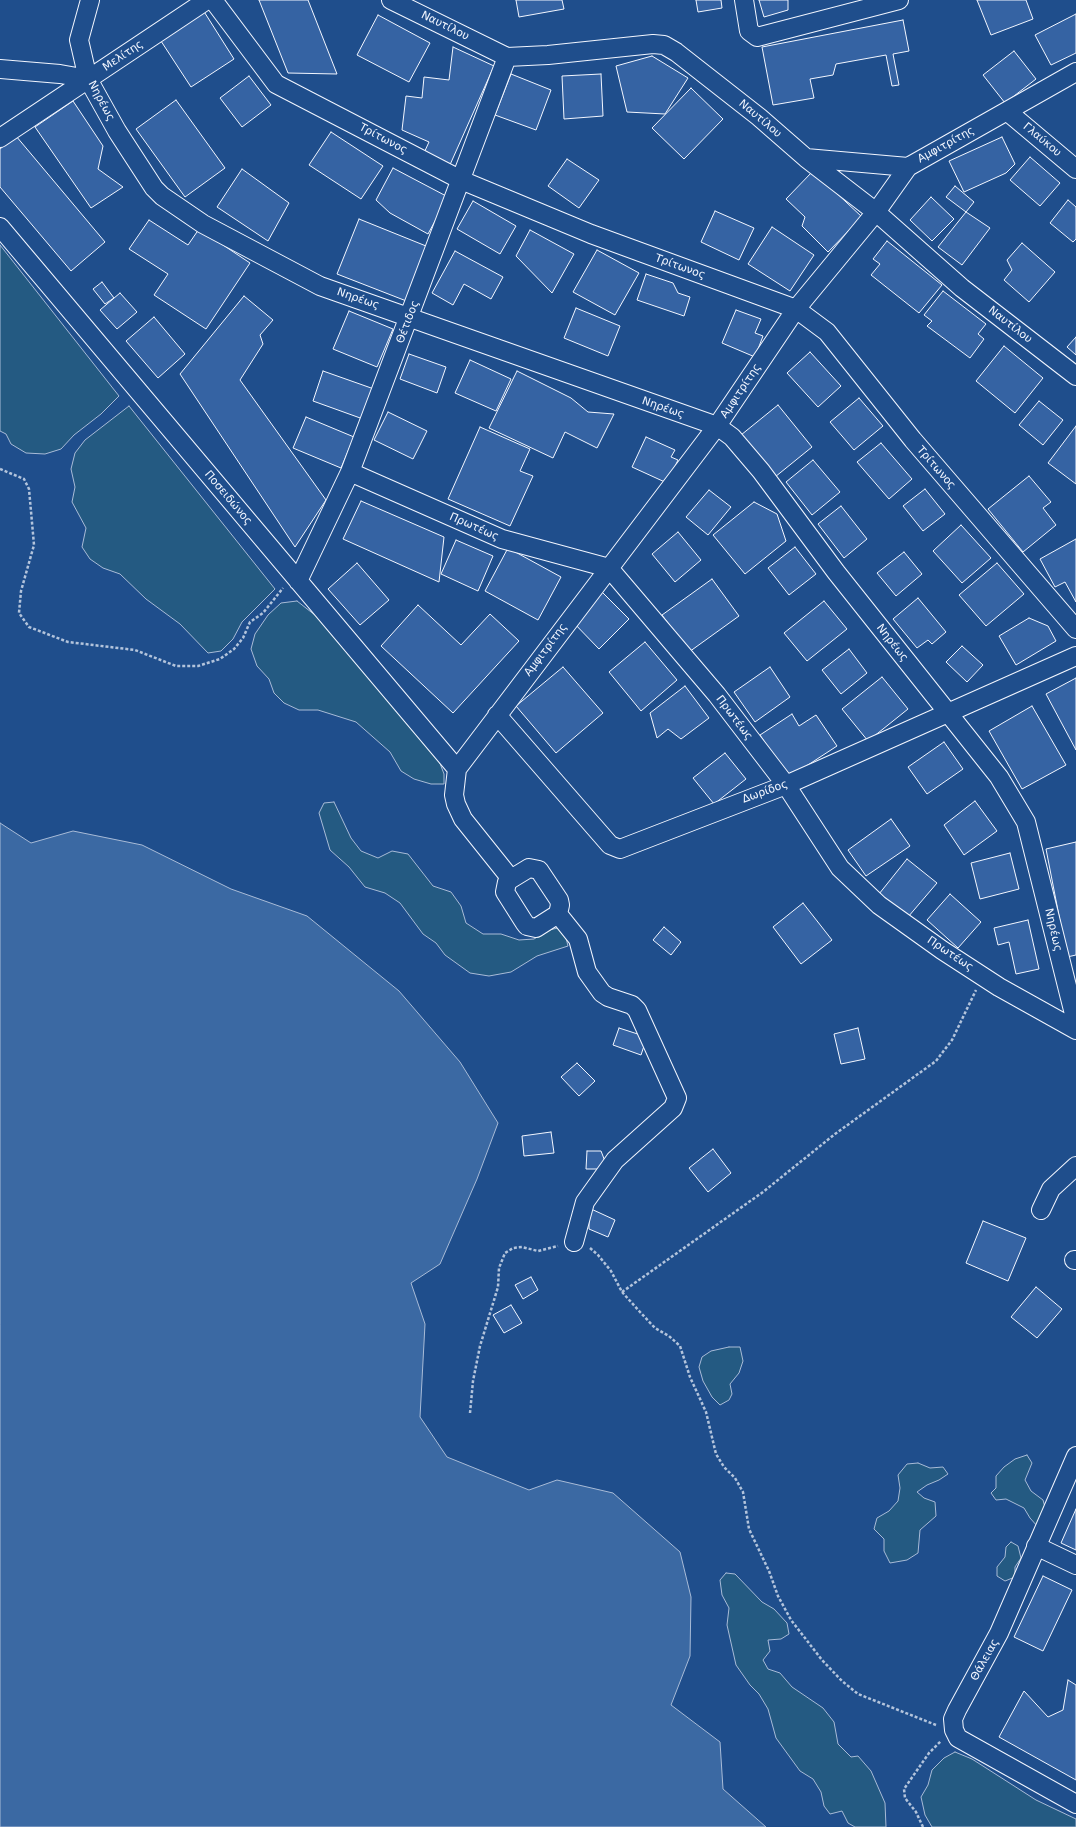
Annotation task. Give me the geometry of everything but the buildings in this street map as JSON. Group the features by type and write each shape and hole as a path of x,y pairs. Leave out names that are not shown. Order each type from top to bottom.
{"street":[{"name":"Νηρέως","path":"90,0 79,40 88,79 117,131 148,181 162,196 203,224 320,286 410,317 505,353 717,426 732,437 761,471 836,572 948,715 999,777 1026,822 1076,1022"},
{"name":"Μελίτης","path":"0,138 207,0"},
{"name":"Τρίτωνος","path":"213,0 274,82 461,180 598,236 796,309 829,334 913,440 1076,629"},
{"name":"Ναυτίλου","path":"391,0 507,57 548,55 653,44 664,45 676,52 747,108 806,158 876,212 962,288 1076,376"},
{"path":"744,0 749,31 757,37 899,0"},
{"name":"Θέτιδος","path":"298,581 350,472 410,317 507,57"},
{"path":"0,69 60,74 88,79"},
{"name":"Αμφιτρίτης","path":"457,769 717,426 796,309 876,212 908,167 1008,112 1076,72"},
{"name":"Γλαύκου","path":"1008,112 1076,169"},
{"path":"806,158 908,167"},
{"name":"Ποσειδώνος","path":"0,228 457,769"},
{"name":"Πρωτέως","path":"350,472 502,539 609,568 717,695 786,785 840,868 879,905 982,976 1076,1030"},
{"name":"Δωρίδος","path":"497,715 610,845 617,849 624,848 745,799 786,785 948,715 1076,656"},
{"path":"457,769 454,794 456,804 463,819 511,879"},
{"path":"529,868 539,870 559,900 560,905 558,914 536,928 527,926 505,892 505,887 511,879 529,868"},
{"path":"558,914 578,939 587,972 602,993 635,1007 677,1098 673,1108 615,1160 584,1202 574,1242"},
{"path":"1041,1210 1051,1189 1076,1166"},
{"name":"Θάλειας","path":"954,1730 953,1719 957,1710 1000,1633 1036,1546 1076,1456"},
{"path":"1036,1546 1076,1564"},
{"path":"954,1730 958,1738 962,1741 1076,1804"}],"path":[{"path":"0,469 24,479 29,489 34,545 21,591 19,613 29,627 68,642 135,650 176,666 198,666 220,659 234,649 243,638 250,622 262,613 282,589 298,581"},
{"path":"622,1292 763,1192 859,1116 936,1061 952,1040 982,976"},
{"path":"470,1413 471,1393 484,1327 498,1287 499,1268 505,1254 512,1248 522,1247 538,1251 554,1248 568,1241 585,1243 598,1254 611,1271 622,1292 655,1328 669,1336 680,1346 690,1377 706,1412 716,1454 724,1467 735,1478 743,1492 749,1529 769,1571 778,1596 791,1620 805,1639 842,1681 858,1694 922,1720 954,1730"},
{"path":"923,1827 916,1812 905,1798 904,1789 929,1753 954,1730"}],"shaded area":[{"path":"0,245 119,396 101,414 74,435 61,449 45,454 26,453 11,444 6,434 0,431"},
{"path":"129,406 275,589 242,622 233,639 221,651 208,653 180,624 146,599 120,574 103,568 90,559 82,547 86,528 72,502 75,487 71,469 75,453 85,440"},
{"path":"297,601 320,619 438,758 444,774 444,784 431,784 414,779 401,771 390,752 356,722 318,710 299,710 284,703 274,693 269,679 257,666 251,649 255,634 268,615 281,603"},
{"path":"334,802 351,838 361,851 378,858 392,851 408,854 433,886 451,892 461,906 466,923 483,934 501,934 519,940 534,939 549,930 558,928 566,938 568,946 537,956 511,972 489,976 470,973 445,955 436,943 423,934 400,903 385,893 365,887 349,867 330,850 319,813 324,803"},
{"path":"0,823 31,843 73,831 142,845 231,889 307,916 399,991 460,1062 498,1123 477,1179 440,1264 411,1283 425,1324 420,1417 447,1457 529,1490 557,1480 613,1493 680,1552 691,1597 690,1656 671,1705 720,1742 723,1789 766,1827 0,1827"},
{"path":"729,1347 740,1347 743,1361 739,1373 730,1384 732,1394 729,1400 720,1405 712,1397 703,1381 699,1367 702,1357 711,1351"},
{"path":"1027,1455 1032,1463 1025,1480 1031,1491 1043,1500 1046,1511 1038,1527 1024,1508 1006,1499 996,1500 991,1493 996,1488 996,1476 1004,1467 1015,1459"},
{"path":"918,1463 930,1468 943,1467 948,1474 917,1492 924,1498 935,1502 936,1516 920,1530 918,1553 907,1560 890,1563 884,1551 884,1539 874,1529 877,1518 889,1511 898,1501 900,1488 898,1475 907,1464"},
{"path":"1011,1542 1018,1546 1021,1558 1015,1567 1015,1577 1005,1581 997,1576 997,1567 1005,1557 1006,1547"},
{"path":"726,1573 735,1574 762,1602 774,1609 787,1623 789,1634 781,1639 768,1640 770,1651 763,1660 768,1669 780,1673 792,1687 823,1708 834,1722 838,1744 851,1757 858,1756 871,1771 885,1803 886,1827 855,1827 848,1823 842,1811 830,1814 824,1806 821,1792 813,1779 800,1771 776,1738 768,1709 759,1694 750,1685 736,1665 727,1625 729,1608 722,1595 720,1580"},
{"path":"955,1752 972,1759 1036,1800 1076,1819 1076,1827 932,1827 925,1815 921,1797 928,1785 932,1770 944,1758"}]}
